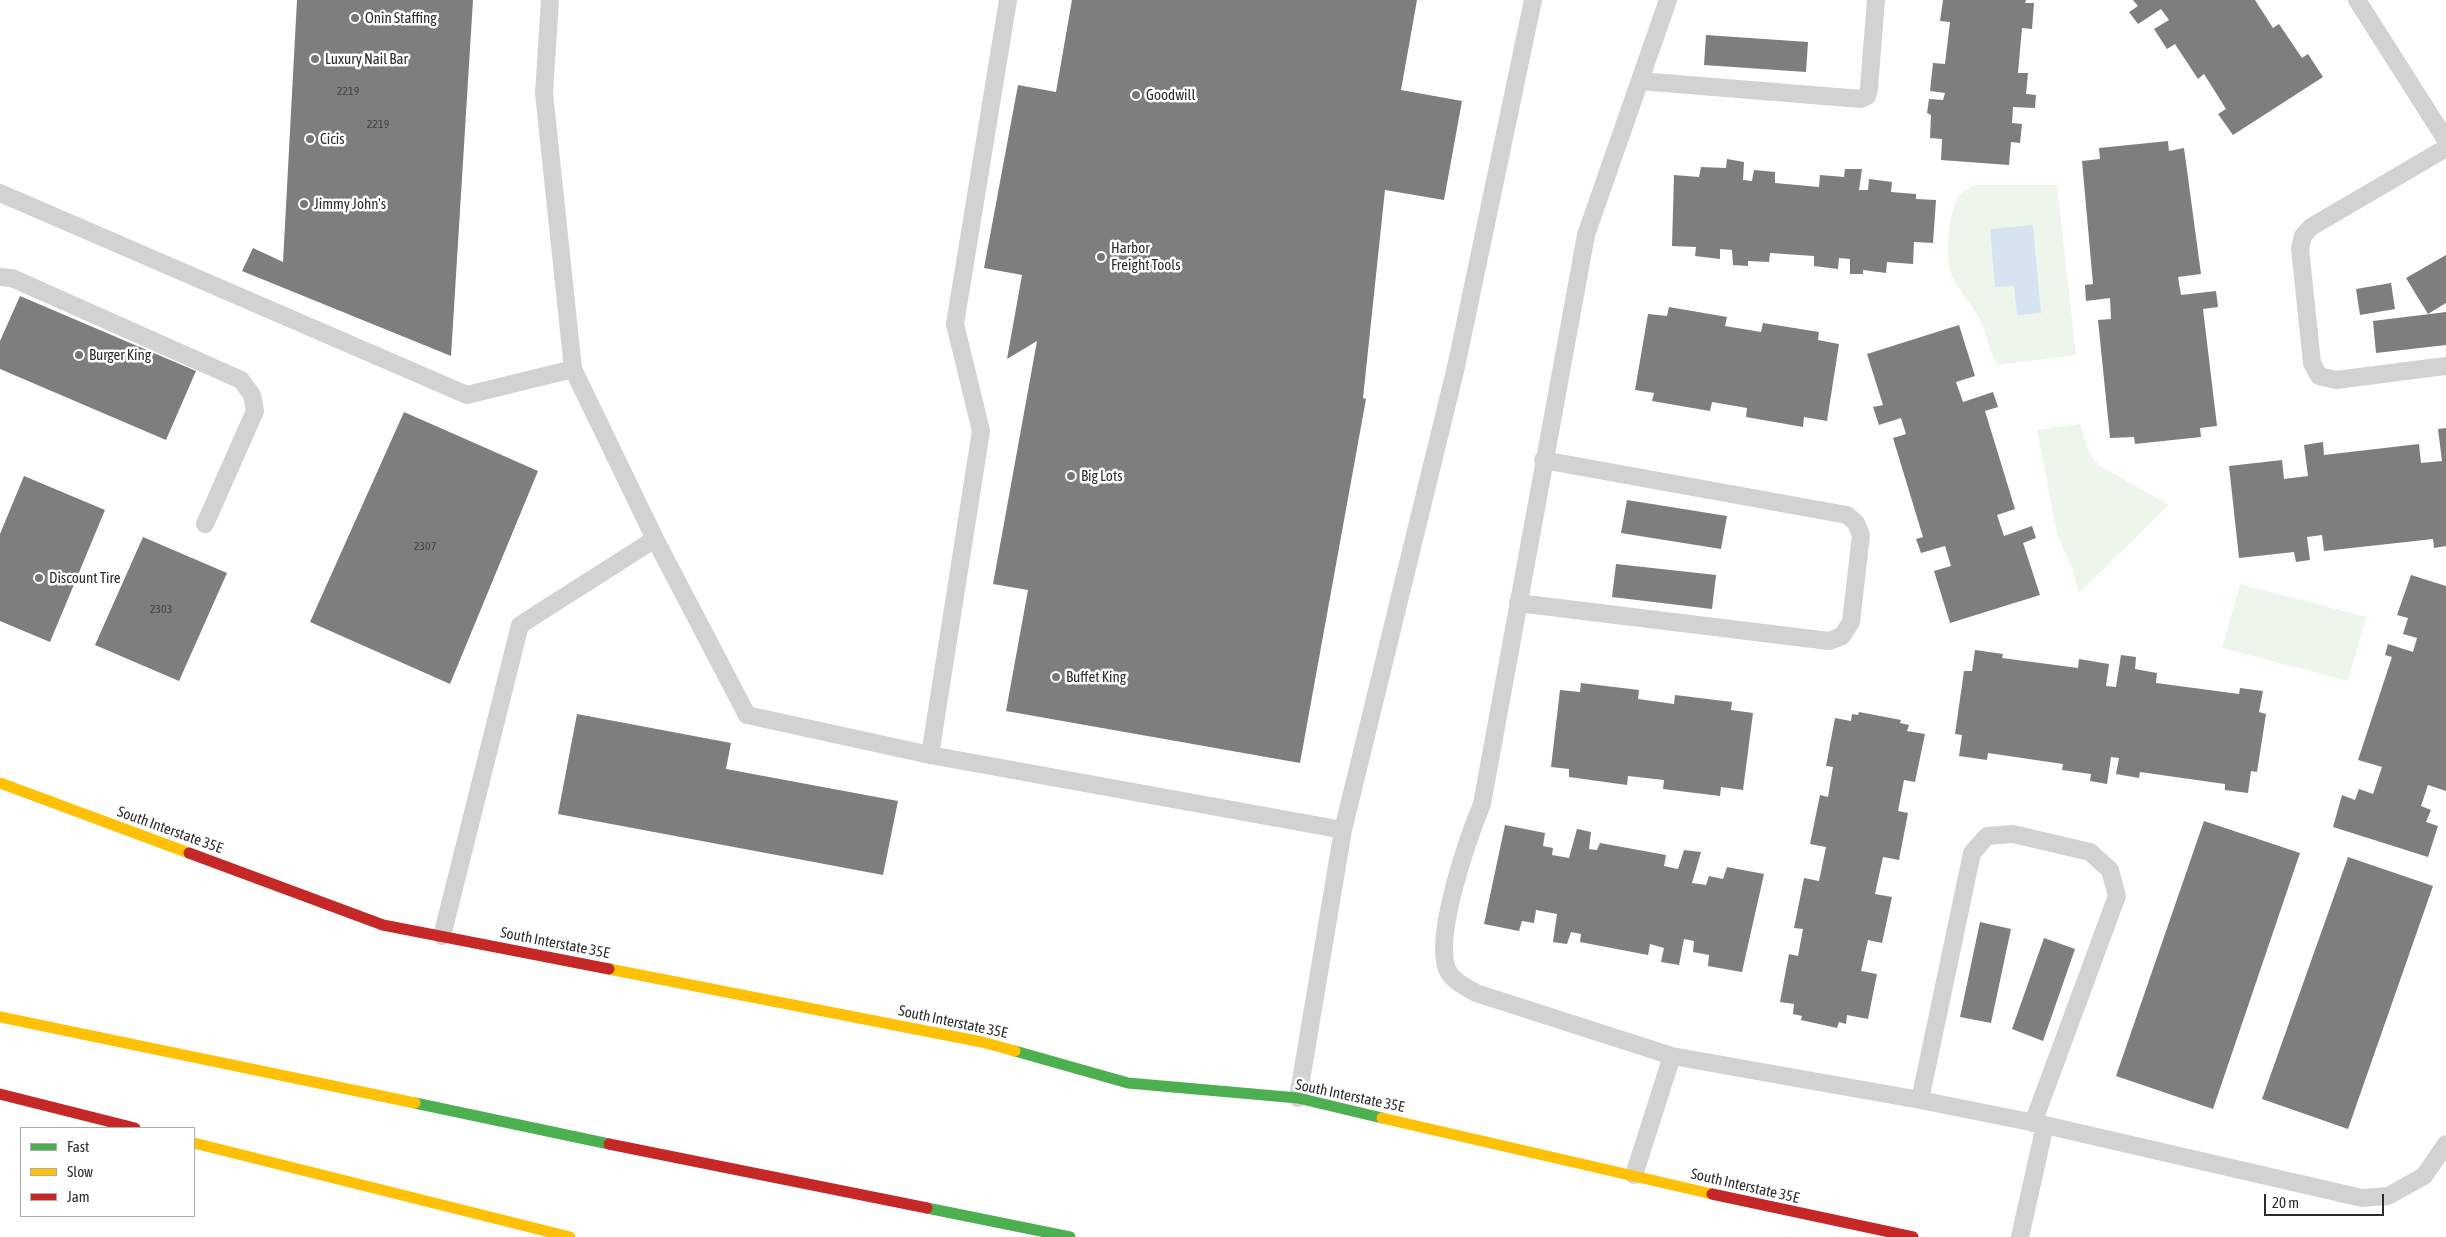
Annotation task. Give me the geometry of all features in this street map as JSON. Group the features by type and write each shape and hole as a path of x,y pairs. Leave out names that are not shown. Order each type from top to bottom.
{"main road":[{"name":"South Interstate 35E","path":"0,783 383,925 982,1042 1128,1083 1298,1098 1795,1213 1913,1237"},
{"path":"0,1017 750,1174 1070,1237"},
{"path":"0,1094 131,1127"},
{"path":"195,1143 570,1237"}],"lane":[{"path":"550,0 544,93 573,369 655,539 747,715 930,755 1343,830"},
{"path":"930,755 981,431 955,324 1008,0"},
{"path":"1298,1098 1343,830 1456,367 1534,0"},
{"path":"1668,0 1586,235 1543,460 1482,804 1465,846 1445,935 1444,954 1447,970 1459,983 1476,993 1672,1056 1920,1100 2039,1124 2362,1198 2388,1196 2424,1176 2446,1144"},
{"path":"1640,81 1861,99 1866,96 1869,88 1876,0"},
{"path":"2357,0 2446,140"},
{"path":"2446,148 2311,226 2303,236 2300,248 2312,364 2319,376 2336,380 2446,366"},
{"path":"0,193 467,395 573,369"},
{"path":"0,277 12,278 241,380 252,396 255,411 205,524"},
{"path":"1518,603 1829,641 1842,636 1851,622 1861,535 1856,523 1847,515 1543,460"},
{"path":"442,936 520,625 655,539"},
{"path":"1920,1100 1972,853 1987,836 2013,834 2090,852 2110,870 2116,896 2039,1124 2020,1237"},
{"path":"1634,1175 1672,1056"}],"shaded area":[{"path":"1975,185 2057,185 2076,355 1998,365 1981,322 1954,280 1949,266 1949,232 1954,208 1957,199 1962,193"},
{"path":"2080,424 2089,453 2100,466 2169,505 2079,593 2073,571 2057,533 2037,430"},
{"path":"2240,584 2366,617 2348,681 2222,648"}],"water":[{"path":"2033,225 2041,313 2017,315 2014,286 1995,287 1990,229"}],"building":[{"path":"297,0 473,0 451,356 242,271 253,248 283,262"},
{"path":"1072,0 1417,0 1401,90 1462,101 1444,200 1385,190 1363,398 1366,399 1300,763 1006,711 1028,590 993,584 1037,341 1007,359 1022,275 984,268 1018,85 1056,92"},
{"path":"1943,0 2026,0 2025,3 2034,3 2032,29 2022,28 2018,73 2028,73 2026,94 2036,95 2035,108 2013,107 2012,123 2022,124 2020,143 2011,142 2009,165 1941,160 1942,139 1930,138 1931,115 1927,113 1929,99 1943,100 1945,93 1930,91 1933,63 1945,64 1950,22 1940,21"},
{"path":"2133,0 2255,0 2273,28 2279,24 2302,58 2308,54 2323,77 2233,135 2218,114 2226,109 2204,74 2198,79 2175,44 2167,49 2154,29 2169,20 2161,9 2138,24 2129,12 2138,6"},
{"path":"1706,35 1808,42 1806,72 1704,65"},
{"path":"2168,141 2169,151 2184,148 2201,274 2178,277 2181,295 2216,291 2218,307 2203,309 2217,426 2200,428 2201,437 2135,444 2134,437 2110,438 2098,320 2111,319 2110,298 2086,301 2085,285 2093,284 2082,161 2100,159 2099,148"},
{"path":"1727,159 1744,162 1743,180 1752,181 1754,170 1775,172 1775,183 1819,187 1820,175 1844,177 1845,169 1862,169 1859,190 1868,190 1869,179 1892,182 1891,192 1916,194 1916,199 1936,200 1933,243 1914,242 1913,264 1887,262 1886,273 1863,270 1863,274 1850,274 1850,259 1839,258 1838,269 1814,266 1814,256 1770,253 1769,262 1748,261 1748,266 1733,265 1732,250 1720,249 1720,259 1695,256 1696,247 1672,246 1674,175 1699,177 1701,167 1726,168"},
{"path":"2446,255 2446,303 2428,314 2406,278"},
{"path":"2391,283 2395,309 2360,315 2356,289"},
{"name":"Burger King","path":"20,296 196,371 166,440 0,369 0,341"},
{"path":"1669,307 1727,317 1725,326 1761,332 1763,323 1819,332 1818,340 1839,344 1827,421 1804,417 1803,427 1746,417 1747,408 1712,402 1710,411 1652,401 1654,393 1635,390 1648,314 1667,316"},
{"path":"2446,312 2446,345 2376,353 2373,321"},
{"path":"1959,325 1975,376 1956,382 1963,402 1993,392 1998,407 1985,411 2015,509 1997,515 2004,536 2032,526 2036,538 2023,543 2040,595 1950,623 1934,571 1951,566 1945,546 1921,553 1916,539 1923,537 1893,438 1906,434 1901,418 1879,425 1873,407 1883,405 1867,354"},
{"path":"404,412 538,471 450,684 310,622"},
{"path":"2446,428 2446,546 2434,548 2433,539 2324,551 2322,535 2307,537 2310,560 2296,562 2294,552 2239,558 2229,466 2282,460 2284,479 2308,476 2304,445 2323,442 2324,455 2419,444 2421,463 2442,461 2438,429"},
{"name":"Discount Tire","path":"24,476 105,510 50,642 0,621 0,534"},
{"path":"1627,500 1727,516 1721,549 1621,533"},
{"path":"143,537 227,573 179,681 95,645"},
{"path":"1616,564 1716,575 1712,609 1612,597"},
{"path":"2411,575 2446,586 2446,791 2428,785 2421,806 2431,810 2426,822 2438,826 2428,857 2333,827 2342,795 2355,800 2359,789 2373,794 2382,767 2358,760 2392,657 2385,655 2388,644 2413,652 2417,638 2403,634 2408,618 2397,615"},
{"path":"1975,650 2003,654 2002,658 2078,668 2079,659 2109,664 2106,686 2116,687 2121,655 2136,657 2135,669 2157,673 2156,683 2239,694 2240,688 2263,691 2259,712 2266,714 2257,772 2251,771 2248,793 2225,790 2225,784 2140,772 2139,778 2116,774 2119,758 2111,757 2107,784 2090,781 2091,774 2062,770 2063,764 1988,753 1987,760 1959,756 1962,735 1955,734 1964,671 1972,671"},
{"path":"1581,683 1639,690 1638,699 1674,704 1675,695 1732,702 1731,710 1753,713 1743,790 1721,787 1720,796 1663,789 1664,780 1628,776 1627,785 1569,777 1569,769 1551,767 1560,690 1580,692"},
{"path":"1859,712 1901,720 1900,723 1909,725 1907,731 1925,734 1915,782 1904,780 1898,811 1908,813 1899,860 1883,857 1875,894 1892,897 1882,943 1868,940 1861,971 1877,974 1868,1019 1847,1015 1846,1024 1839,1022 1837,1028 1801,1020 1802,1016 1793,1014 1794,1004 1780,1002 1789,954 1798,956 1803,929 1794,928 1804,878 1819,881 1826,847 1810,844 1820,795 1828,797 1833,767 1826,766 1835,718 1851,721 1852,714 1858,715"},
{"path":"577,714 731,743 726,769 898,801 883,875 558,814"},
{"path":"2204,821 2300,853 2213,1109 2116,1076"},
{"path":"1505,825 1545,833 1543,846 1553,848 1552,855 1569,858 1577,829 1591,832 1589,849 1597,850 1600,843 1666,855 1664,866 1678,869 1684,850 1701,852 1692,883 1706,885 1709,876 1723,879 1727,867 1764,874 1742,972 1708,966 1709,955 1693,952 1694,941 1684,939 1679,965 1661,962 1664,948 1650,944 1648,955 1580,942 1581,934 1571,932 1567,944 1553,942 1557,914 1536,910 1534,923 1522,921 1519,931 1484,924"},
{"path":"2348,857 2433,886 2348,1129 2262,1099"},
{"path":"1980,922 2011,929 1991,1023 1960,1017"},
{"path":"2044,938 2075,949 2043,1041 2012,1029"}],"traffic: fast":[{"path":"1015,1051 1128,1083 1298,1098 1382,1118"},
{"path":"415,1103 609,1144"},
{"path":"927,1208 1070,1237"}],"traffic: slow":[{"path":"0,783 189,853"},
{"path":"609,969 982,1042 1015,1051"},
{"path":"0,1017 415,1103"},
{"path":"1382,1118 1712,1194"},
{"path":"195,1143 570,1237"}],"traffic: jam":[{"path":"189,853 383,925 609,969"},
{"path":"0,1094 131,1127"},
{"path":"609,1144 927,1208"},
{"path":"1712,1194 1913,1237"}],"place":[{"name":"Onin Staffing","path":"355,18"},
{"name":"Luxury Nail Bar","path":"315,59"},
{"name":"Goodwill","path":"1136,95"},
{"name":"Cicis","path":"310,139"},
{"name":"Jimmy John's","path":"304,204"},
{"name":"Harbor Freight Tools","path":"1101,257"},
{"name":"Burger King","path":"79,355"},
{"name":"Big Lots","path":"1071,476"},
{"name":"Discount Tire","path":"39,578"},
{"name":"Buffet King","path":"1056,677"}]}
